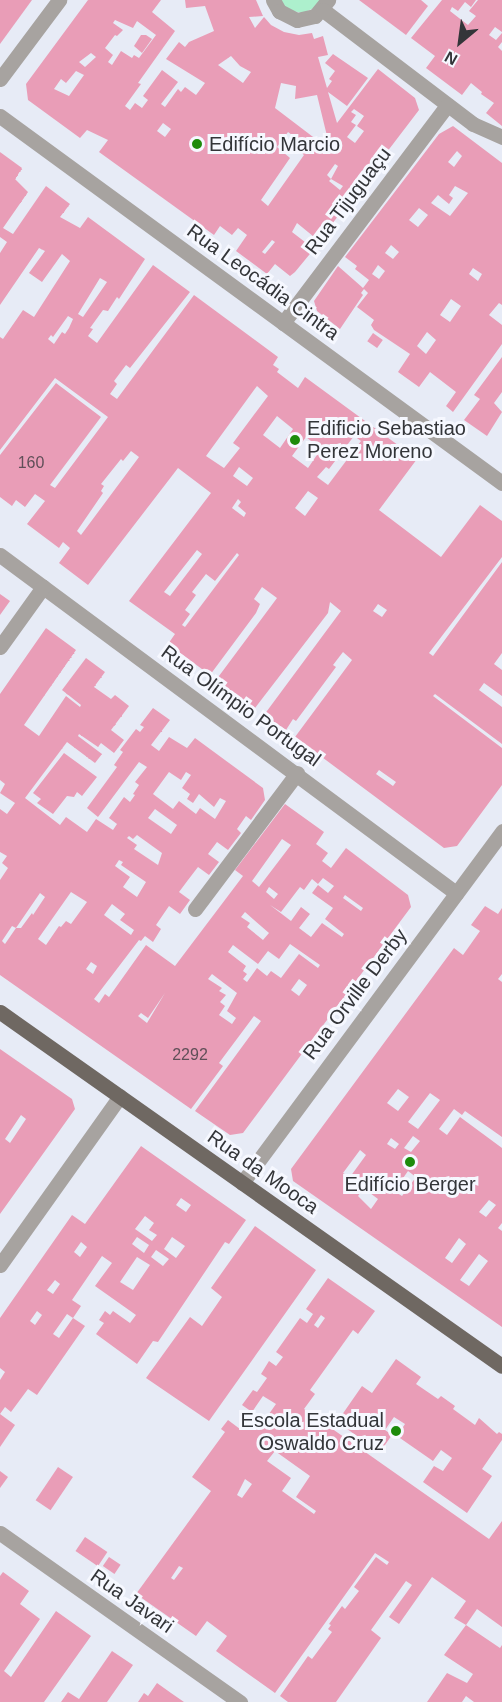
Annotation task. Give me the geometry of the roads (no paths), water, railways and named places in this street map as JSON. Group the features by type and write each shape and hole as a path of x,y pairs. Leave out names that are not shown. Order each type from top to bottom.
{"main road":[{"name":"Rua da Mooca","path":"0,1012 502,1366"}],"street":[{"path":"0,80 59,0"},
{"path":"273,0 279,11 297,20 315,16 326,5 447,105 474,124 502,137"},
{"name":"Rua Tijuguaçu","path":"283,323 447,105"},
{"name":"Rua Leocádia Cintra","path":"0,116 502,483"},
{"name":"Rua Olímpio Portugal","path":"0,555 456,893"},
{"path":"0,647 43,587"},
{"path":"195,909 297,773"},
{"name":"Rua Orville Derby","path":"242,1183 502,831"},
{"path":"0,1265 120,1096"},
{"name":"Rua Javari","path":"0,1533 240,1702"}],"place":[{"name":"Edifício Marcio","path":"197,144"},
{"name":"Edificio Sebastiao Perez Moreno","path":"295,440"},
{"name":"Edifício Berger","path":"410,1162"},
{"name":"Escola Estadual Oswaldo Cruz","path":"396,1431"}]}
